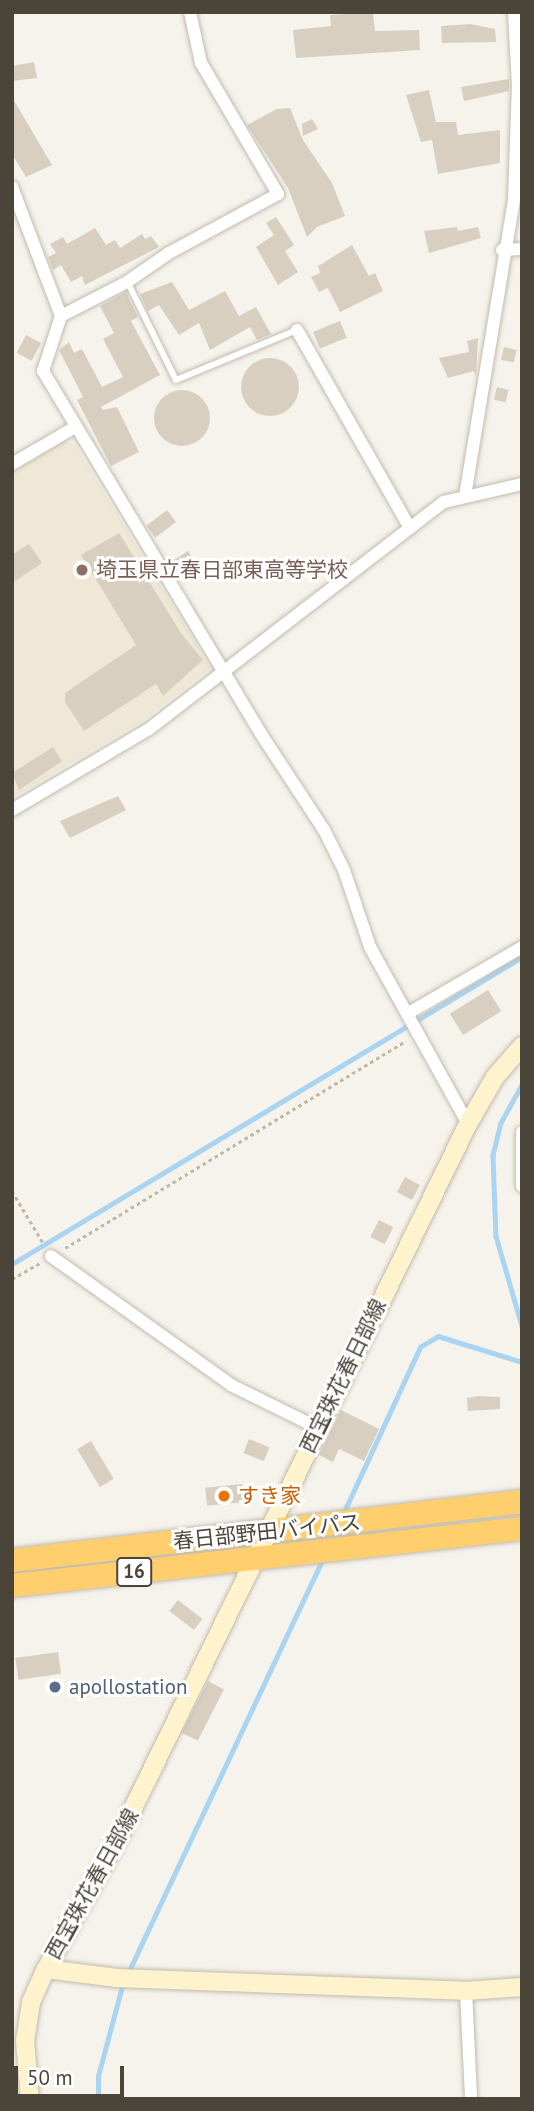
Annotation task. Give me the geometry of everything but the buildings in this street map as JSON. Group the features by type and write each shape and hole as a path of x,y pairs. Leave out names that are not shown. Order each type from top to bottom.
{"highway":[{"name":"春日部野田バイパス","path":"12,1560 522,1501"},
{"name":"春日部野田バイパス","path":"12,1586 522,1528"}],"main road":[{"name":"西宝珠花春日部線","path":"30,2099 19,2040 46,1969 121,1833 468,1124 495,1077 522,1045"},
{"path":"46,1969 117,1978 466,1991 522,1987"}],"street":[{"path":"61,316 127,282 169,253 278,194 201,63 190,12"},
{"path":"465,496 486,383 502,250 514,199 518,86 513,12"},
{"path":"12,187 61,316 43,372 224,672 324,830 344,870 370,947 468,1124"},
{"path":"502,250 522,249"},
{"path":"296,330 410,528"},
{"path":"12,464 75,427"},
{"path":"12,810 149,729 444,502 522,484"},
{"path":"407,1014 522,947"},
{"path":"522,1132 522,1186"},
{"path":"51,1256 231,1385 318,1428"},
{"path":"466,1991 471,2099"}],"lane":[{"path":"127,282 176,380 296,330"}],"path":[{"path":"12,1279 418,1034"},
{"path":"12,1191 51,1256"}],"shaded area":[{"name":"埼玉県立春日部東高等学校","path":"65,441 75,445 211,668 142,721 12,798 12,473"}],"waterway":[{"path":"12,1264 522,957"},
{"path":"522,1085 501,1123 493,1156 496,1236 522,1326"},
{"path":"343,1514 420,1347 438,1336 522,1362"},
{"path":"127,1975 324,1557"},
{"path":"98,2099 98,2076 123,1983"}],"place":[{"name":"埼玉県立春日部東高等学校","path":"82,570"},
{"name":"すき家","path":"224,1496"},
{"name":"apollostation","path":"55,1687"}]}
